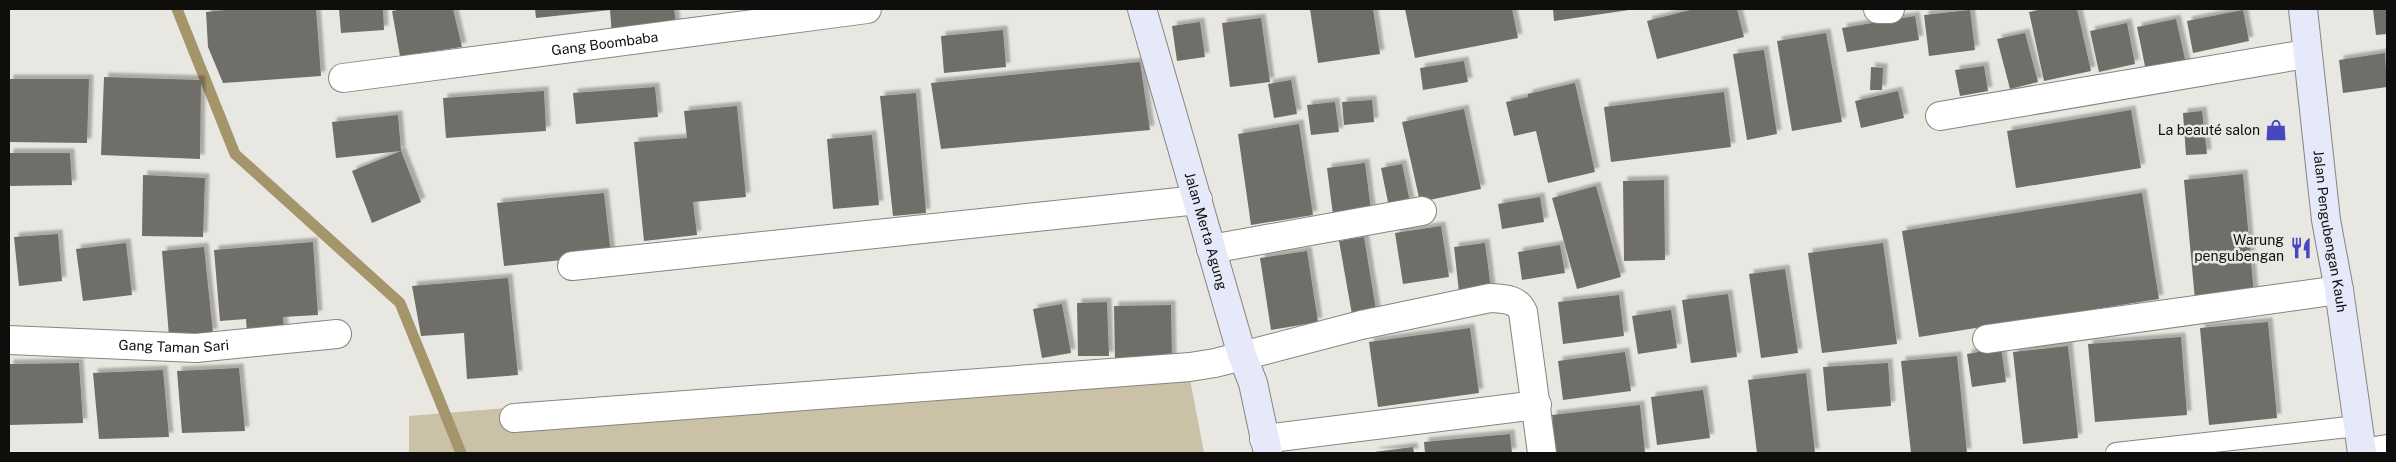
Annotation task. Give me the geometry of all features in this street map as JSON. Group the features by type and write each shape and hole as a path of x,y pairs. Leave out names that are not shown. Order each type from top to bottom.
{"street":[{"name":"Gang Boombaba","path":"343,78 867,9"},
{"name":"Jalan Merta Agung","path":"1142,9 1242,355 1253,384 1266,446"},
{"path":"1878,9 1890,9"},
{"name":"Jalan Pengubengan Kauh","path":"2303,9 2306,54 2326,220 2339,290 2362,453"},
{"path":"1940,116 2306,54"},
{"path":"572,266 1198,200"},
{"path":"1211,250 1422,211"},
{"path":"1987,339 2339,290"},
{"path":"514,418 1190,367 1215,363 1440,308 1490,298 1509,299 1521,307 1523,312 1542,453"},
{"name":"Gang Taman Sari","path":"9,340 196,348 338,334"},
{"path":"1266,446 1536,405"},
{"path":"2362,453 2387,449"}],"lane":[{"path":"2116,453 2358,426"}],"shaded area":[{"path":"1185,353 1204,453 409,453 409,416"}],"building":[{"path":"236,9 316,9 321,76 223,83 208,47 206,12"},
{"path":"339,9 383,9 384,30 341,33"},
{"path":"403,9 453,9 462,47 400,56 392,11"},
{"path":"535,9 674,9 677,31 612,36 610,10 536,18"},
{"path":"1310,9 1373,9 1380,54 1318,63"},
{"path":"1405,9 1512,9 1518,38 1415,58"},
{"path":"1553,9 1629,9 1629,10 1554,21"},
{"path":"1694,9 1737,9 1744,37 1657,59 1647,21"},
{"path":"2044,9 2077,9 2091,71 2044,81 2029,12"},
{"path":"2373,9 2387,9 2387,34 2376,35"},
{"path":"1970,10 1975,50 1929,56 1924,15"},
{"path":"2243,10 2249,41 2193,53 2187,21"},
{"path":"1915,16 1919,40 1847,52 1842,28"},
{"path":"1261,18 1270,82 1230,87 1222,23"},
{"path":"2176,19 2187,68 2147,76 2137,27"},
{"path":"1200,22 1205,57 1177,61 1172,26"},
{"path":"2127,23 2135,64 2099,72 2090,31"},
{"path":"1003,30 1006,67 944,73 941,36"},
{"path":"1826,33 1842,122 1792,131 1777,41"},
{"path":"2025,33 2038,82 2010,89 1997,39"},
{"path":"1764,50 1777,134 1747,140 1733,54"},
{"path":"2385,53 2387,87 2343,93 2339,60"},
{"path":"1464,61 1468,82 1423,90 1420,68"},
{"path":"1140,62 1150,130 941,149 931,83"},
{"path":"1984,66 1988,91 1960,96 1955,70"},
{"path":"1871,67 1883,68 1882,90 1870,90"},
{"path":"104,77 201,80 200,159 101,155"},
{"path":"9,79 89,79 87,143 9,142"},
{"path":"1291,80 1297,114 1274,118 1268,84"},
{"path":"1575,83 1595,172 1548,183 1536,131 1514,136 1506,102 1528,97 1528,94"},
{"path":"655,87 658,117 576,124 573,93"},
{"path":"544,91 546,131 446,138 443,98"},
{"path":"1898,91 1904,118 1861,128 1855,101"},
{"path":"1724,92 1731,147 1611,162 1604,107"},
{"path":"916,93 926,213 893,216 880,96"},
{"path":"1372,100 1374,122 1344,125 1342,102"},
{"path":"1335,102 1339,132 1311,135 1307,105"},
{"path":"737,106 746,197 693,202 697,235 644,241 634,142 687,138 684,111"},
{"path":"1464,109 1481,189 1420,202 1402,122"},
{"path":"2131,110 2141,168 2016,188 2007,131"},
{"path":"2202,111 2207,154 2186,155 2183,113"},
{"path":"398,115 401,151 336,158 332,122"},
{"path":"1299,124 1313,215 1251,225 1238,134"},
{"path":"872,135 879,205 833,209 827,139"},
{"path":"401,151 421,202 372,223 352,171"},
{"path":"9,153 70,153 72,185 9,186"},
{"path":"1365,163 1371,210 1333,215 1327,168"},
{"path":"1402,164 1410,202 1389,207 1381,168"},
{"path":"2243,174 2254,294 2195,300 2184,180"},
{"path":"143,175 205,178 203,237 142,236"},
{"path":"1664,180 1665,260 1624,261 1623,181"},
{"path":"1596,186 1621,277 1577,289 1552,198"},
{"path":"604,193 611,255 504,266 497,203"},
{"path":"2142,193 2159,299 1919,337 1902,231"},
{"path":"1540,197 1544,222 1502,229 1498,204"},
{"path":"1441,226 1449,277 1403,284 1395,233"},
{"path":"58,234 62,281 19,286 14,237"},
{"path":"1364,237 1377,316 1353,320 1339,241"},
{"path":"313,242 318,315 283,317 284,331 247,333 246,319 220,321 214,250"},
{"path":"126,243 132,295 83,301 76,249"},
{"path":"1485,243 1491,289 1459,292 1454,247"},
{"path":"1883,243 1897,344 1822,353 1808,253"},
{"path":"1560,245 1565,273 1522,280 1518,252"},
{"path":"204,247 213,333 169,336 162,251"},
{"path":"1307,251 1318,322 1271,330 1260,258"},
{"path":"1785,269 1798,353 1761,358 1749,274"},
{"path":"508,278 518,375 467,379 464,333 421,336 412,286"},
{"path":"1728,294 1737,357 1691,363 1682,300"},
{"path":"1619,295 1624,336 1563,344 1558,302"},
{"path":"1107,302 1109,356 1078,356 1077,303"},
{"path":"1062,304 1071,353 1042,358 1033,309"},
{"path":"1171,305 1172,360 1115,361 1114,306"},
{"path":"1671,310 1677,348 1638,354 1632,316"},
{"path":"2268,322 2277,418 2209,425 2200,328"},
{"path":"1470,328 1479,393 1378,407 1369,342"},
{"path":"2181,337 2187,415 2095,422 2088,344"},
{"path":"2068,346 2078,438 2023,444 2013,352"},
{"path":"2001,348 2006,382 1972,387 1967,354"},
{"path":"1625,352 1631,391 1563,400 1558,361"},
{"path":"1957,356 1967,453 1911,453 1901,361"},
{"path":"79,363 83,423 9,425 9,364"},
{"path":"1888,363 1891,406 1827,411 1823,367"},
{"path":"239,368 245,431 182,433 177,371"},
{"path":"163,370 169,437 99,439 93,373"},
{"path":"1806,373 1815,453 1757,453 1748,380"},
{"path":"1703,390 1710,438 1657,445 1651,397"},
{"path":"1640,405 1645,453 1556,453 1552,415"},
{"path":"1510,434 1512,453 1425,453 1424,442"},
{"path":"1413,447 1414,453 1374,453 1374,452"}],"waterway":[{"path":"177,9 235,154 400,303 461,453"}],"place":[{"name":"La beauté salon","path":"2276,130"},
{"name":"Warung pengubengan","path":"2301,248"}]}
